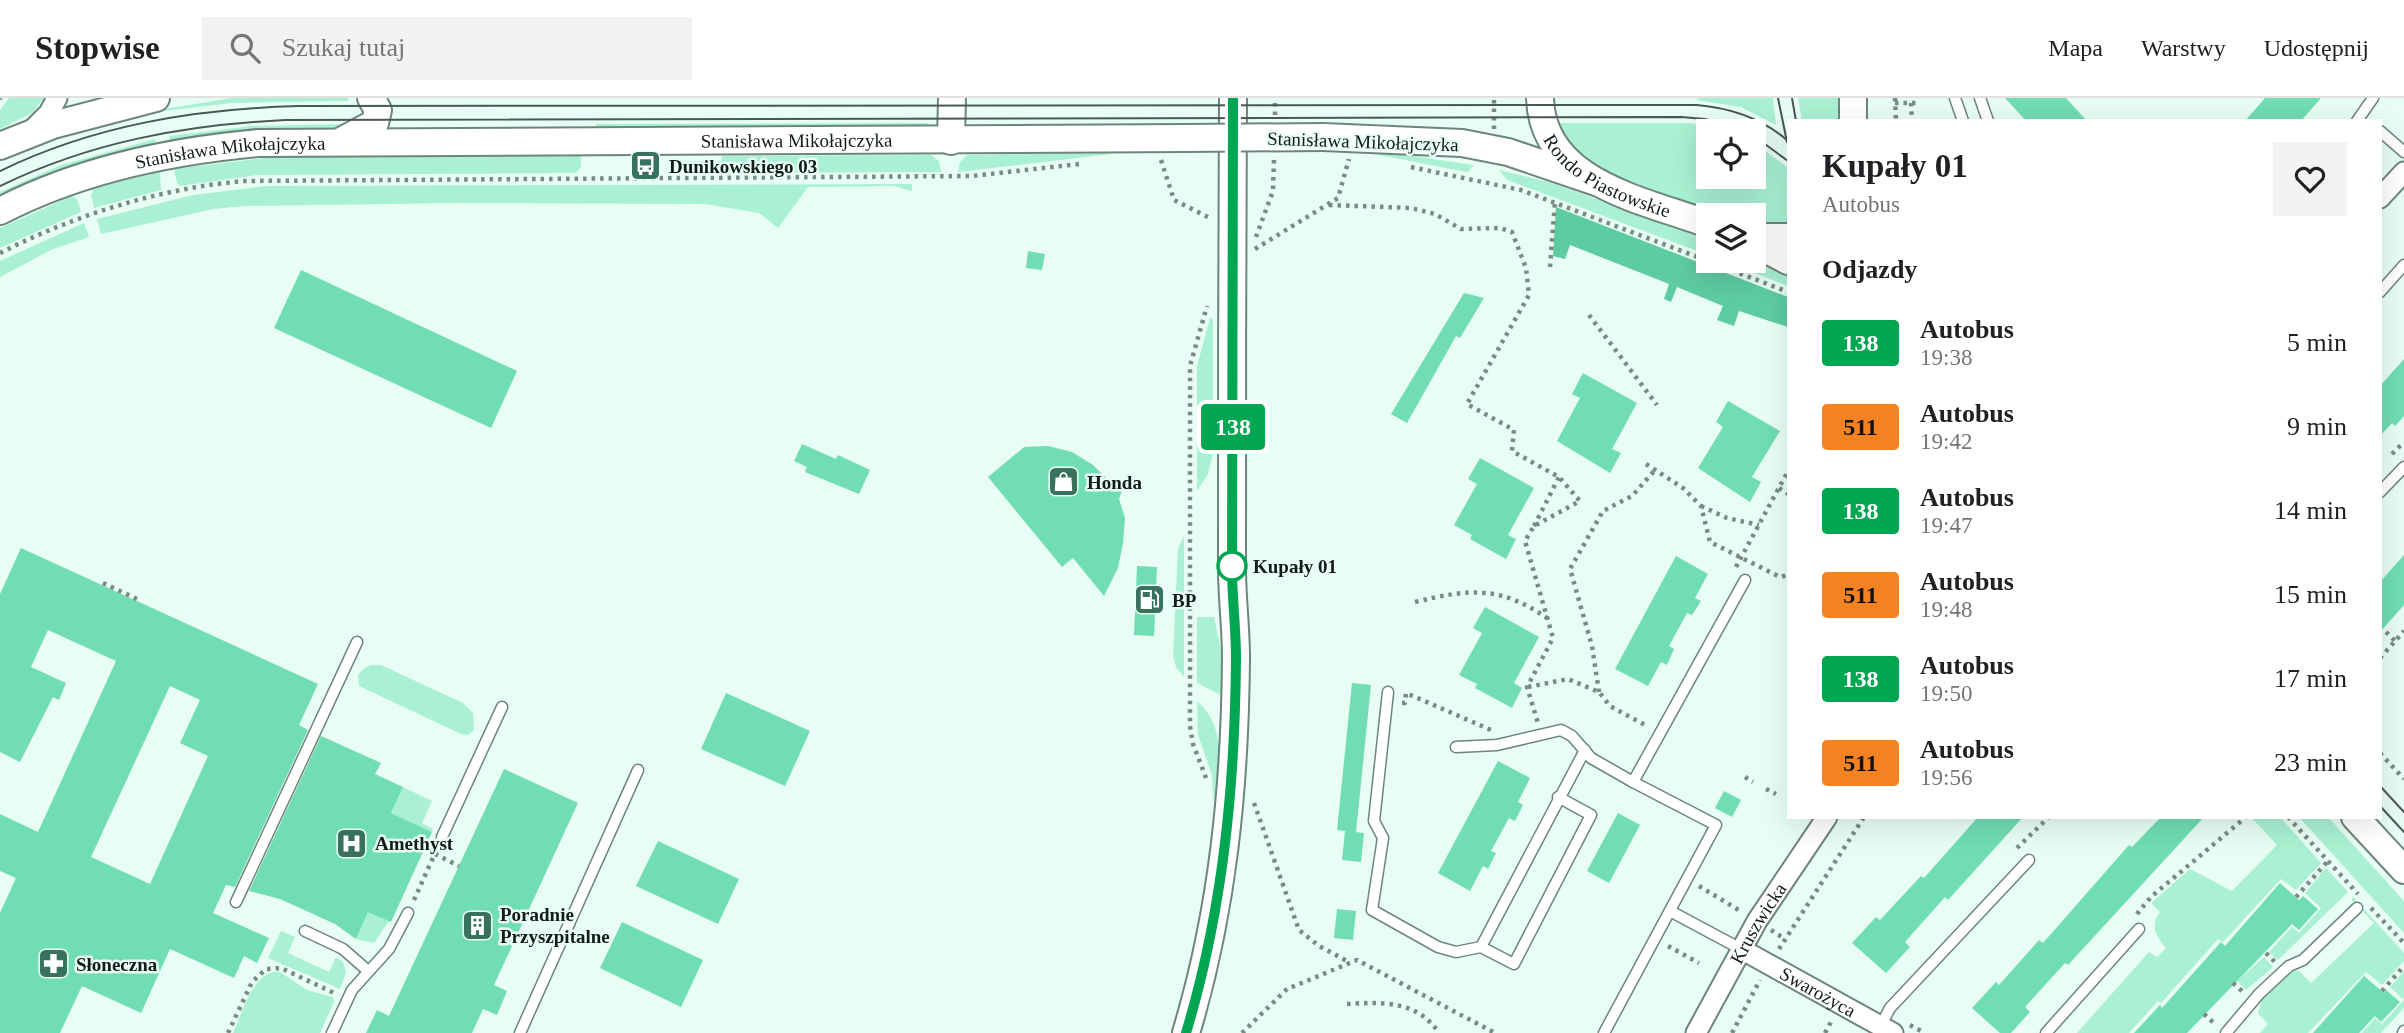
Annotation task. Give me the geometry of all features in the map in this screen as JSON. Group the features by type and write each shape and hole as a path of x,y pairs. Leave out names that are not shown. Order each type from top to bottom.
{"street":[{"path":"25,135 49,113 57,98"},
{"path":"334,142 354,137 375,123 378,110 371,98"},
{"path":"951,141 952,98"},
{"path":"1186,1033 1203,975 1216,914 1233,761 1236,654 1232,569 1233,98"},
{"name":"Rondo Piastowskie","path":"1540,98 1544,124 1556,150 1571,166 1597,182 1696,219"},
{"path":"1853,98 1853,119"},
{"path":"0,146 25,135 140,99"},
{"name":"Stanisława Mikołajczyka","path":"0,211 47,190 165,156 258,143 951,141 1323,136 1462,143 1508,152 1597,182"},
{"path":"2382,196 2403,176"},
{"path":"1766,237 1787,237"},
{"path":"1766,249 1787,260"},
{"name":"Kruszwicka","path":"1696,1033 1779,885 1826,819"},
{"path":"2358,819 2404,870"},
{"name":"Swarożyca","path":"1741,949 1883,1031"}],"lane":[{"path":"1955,98 1962,119"},
{"path":"1980,98 1987,119"},
{"path":"2363,119 2373,98"},
{"path":"2382,133 2404,152"},
{"path":"2382,290 2404,265"},
{"path":"2382,490 2404,467"},
{"path":"1633,782 1745,580"},
{"path":"236,902 357,642"},
{"path":"1388,692 1374,821 1383,838 1372,910 1438,947 1456,952 1480,947 1514,964 1591,814 1558,797"},
{"path":"442,837 502,707"},
{"path":"1456,747 1497,745 1560,730 1572,736 1591,758 1716,825 1604,1033"},
{"path":"1480,947 1585,750"},
{"path":"520,1033 638,770"},
{"path":"1883,1031 1890,1008 2029,860"},
{"path":"2222,1030 2289,966 2303,960 2357,908"},
{"path":"1670,911 1741,949"},
{"path":"332,1033 348,999 368,971 389,949 408,913"},
{"path":"2046,1033 2139,929"},
{"path":"305,932 343,949 368,971"}],"path":[{"path":"1275,98 1275,125"},
{"path":"1494,98 1494,121"},
{"path":"1896,119 1895,100 1919,103"},
{"path":"1911,103 1912,119"},
{"path":"1275,152 1269,208 1254,247 1338,198 1350,155"},
{"path":"1162,161 1174,200 1214,220"},
{"path":"0,253 76,219 145,199 245,181 972,176 1089,163"},
{"path":"1407,166 1484,180 1555,201 1696,256"},
{"path":"1550,267 1555,201"},
{"path":"1329,205 1411,208 1435,214 1461,229 1500,228 1512,232 1526,268 1529,295 1467,404 1514,430 1512,451 1559,477 1580,500 1534,526"},
{"path":"1739,273 1787,292"},
{"path":"1208,783 1193,744 1190,726 1190,373 1209,302"},
{"path":"1589,315 1657,405"},
{"path":"1646,464 1683,488 1701,506 1727,517 1759,525"},
{"path":"1598,692 1592,646 1570,569 1603,511 1632,496 1655,470"},
{"path":"1745,580 1732,573 1787,473"},
{"path":"1541,734 1527,687 1553,638 1525,541 1559,477"},
{"path":"1779,488 1787,493"},
{"path":"1701,506 1710,542 1780,577 1787,575"},
{"path":"103,583 139,600 138,602"},
{"path":"1415,602 1456,593 1484,591 1521,601 1547,618"},
{"path":"2382,656 2404,631"},
{"path":"2386,632 2395,640"},
{"path":"1527,687 1568,679 1598,692 1609,706 1660,733"},
{"path":"1401,703 1405,703 1406,693 1502,735"},
{"path":"2382,755 2404,779"},
{"path":"1745,778 1754,782"},
{"path":"1766,789 1776,794"},
{"path":"1251,796 1299,930 1319,946 1350,962"},
{"path":"1732,1033 1785,939 1863,819"},
{"path":"2029,860 2015,850 2047,819"},
{"path":"2290,819 2404,943"},
{"path":"408,913 442,837"},
{"path":"435,854 459,866"},
{"path":"2296,897 2328,861"},
{"path":"1708,892 1732,905"},
{"path":"1768,928 1785,939"},
{"path":"1674,949 1699,963"},
{"path":"1242,1033 1286,989 1357,960 1495,1033"},
{"path":"2382,991 2404,966"},
{"path":"228,1033 252,982 266,969 281,968 348,999"},
{"path":"1348,1004 1382,1001 1398,1004 1419,1014 1439,1033"},
{"path":"2204,1014 2222,1030"},
{"path":"1825,1033 1834,1017"},
{"path":"1477,1033 1481,1025"}],"green space":[{"path":"9,98 44,98 32,113 0,129 0,110"},
{"path":"232,98 347,98 349,101 231,103 164,111"},
{"path":"1773,98 1776,125 1741,107 1696,100"},
{"path":"1798,98 1841,98 1841,119 1802,119"},
{"path":"930,123 920,128 596,130 596,124"},
{"path":"1558,123 1696,124 1696,189 1766,189 1766,151 1787,167 1787,224 1766,225 1766,203 1696,203 1696,206 1598,169 1568,143"},
{"path":"349,124 340,130 273,130 170,143 169,136 252,126"},
{"path":"155,139 156,146 0,198 0,192 61,165"},
{"path":"1370,151 1474,165 1468,172 1369,153"},
{"path":"1111,152 958,172 960,162 967,155"},
{"path":"931,155 939,161 941,172 675,173 670,170 671,161 722,161 722,156"},
{"path":"581,156 581,167 576,173 258,175 180,186 174,169 273,157"},
{"path":"1499,170 1549,182 1696,235 1696,251 1507,180"},
{"path":"160,172 161,190 94,208 91,195 94,188"},
{"path":"912,184 912,191 894,186 808,187 778,228 759,213 705,204 246,206 213,209 101,234 97,219 193,195 265,186"},
{"path":"72,196 77,199 81,212 0,248 0,228"},
{"path":"1556,207 1696,261 1696,273 1726,273 1787,297 1787,327 1739,311 1734,326 1717,320 1723,306 1677,287 1671,302 1664,299 1669,284 1570,245 1565,259 1553,256"},
{"path":"84,223 89,237 53,249 0,277 0,261"},
{"path":"1766,261 1787,270 1787,286 1755,273 1766,273"},
{"path":"1210,318 1213,319 1213,453 1208,474 1197,491 1197,366"},
{"path":"1184,536 1184,677 1176,667 1173,656 1178,548"},
{"path":"1197,617 1214,617 1222,656 1221,695 1197,683"},
{"path":"381,665 463,703 473,713 474,730 468,735 461,734 359,686 358,675 364,668"},
{"path":"1197,701 1214,724 1217,737 1219,764 1214,806 1212,775 1198,735"},
{"path":"403,787 432,801 422,823 433,829 432,832 391,813"},
{"path":"2253,819 2282,819 2321,863 2296,890 2281,879 2223,942 2218,939 2161,1003 2158,1001 2129,1033 2077,1033 2149,952 2157,957 2166,948 2155,930 2155,922 2160,912 2151,903 2190,869 2232,891 2277,845"},
{"path":"2301,819 2330,819 2404,901 2404,933"},
{"path":"2326,868 2348,892 2278,960 2269,952 2292,927 2299,933 2321,908 2305,893"},
{"path":"2353,897 2404,953 2404,961 2382,985 2366,972 2308,1033 2260,1033 2268,1024 2258,1013 2263,996 2289,971 2299,971 2311,983 2374,923 2351,899"},
{"path":"368,911 389,921 374,943 356,939"},
{"path":"281,931 295,937 288,953 329,972 336,957 343,962 346,973 340,989 268,958"},
{"path":"2264,957 2273,967 2246,990 2237,981"},
{"path":"2404,971 2404,1000 2390,987"},
{"path":"280,972 307,990 333,997 334,1002 320,1033 233,1033 256,985 271,973"},
{"path":"2404,1000 2404,1008 2381,1033 2362,1033 2375,1018 2382,1024"}],"building":[{"path":"2005,98 2066,98 2085,119 2024,119"},
{"path":"2265,98 2321,98 2303,119 2247,119"},
{"path":"1028,251 1045,254 1042,270 1026,268"},
{"path":"301,270 517,371 491,428 274,328"},
{"path":"1464,293 1484,298 1460,338 1456,336 1407,423 1391,414"},
{"path":"2404,359 2404,416 2395,426 2392,423 2382,434 2382,384"},
{"path":"1583,373 1637,403 1612,449 1621,453 1610,473 1557,441 1580,398 1572,394"},
{"path":"1728,401 1780,431 1752,477 1761,482 1750,502 1698,468 1723,427 1716,422"},
{"path":"802,444 836,459 838,455 870,470 859,494 805,472 807,467 794,461"},
{"path":"1048,446 1072,452 1093,465 1110,482 1123,488 1119,499 1125,518 1123,543 1118,568 1104,596 1073,558 1062,567 988,477 1024,447"},
{"path":"1480,458 1534,488 1508,535 1516,539 1506,559 1470,539 1472,535 1454,525 1477,484 1468,479"},
{"path":"21,548 318,684 299,725 308,730 235,887 226,885 213,913 269,938 257,963 244,956 234,978 170,949 141,1013 82,986 60,1033 0,1033 0,913 16,878 0,871 0,814 38,832 116,661 48,630 31,667 66,683 59,700 53,697 20,762 0,752 0,594","holes":["170,686 200,700 180,743 208,756 150,884 91,857"]},
{"path":"2404,555 2404,605 2382,630 2382,580"},
{"path":"1676,556 1708,574 1695,598 1701,601 1692,615 1687,613 1669,646 1674,649 1667,665 1661,662 1648,686 1615,669"},
{"path":"1137,566 1157,567 1154,636 1134,635"},
{"path":"1485,607 1539,637 1514,683 1522,688 1512,708 1475,688 1477,684 1459,675 1482,633 1473,628"},
{"path":"1352,683 1371,685 1356,832 1364,833 1361,862 1342,860 1345,831 1337,830"},
{"path":"726,693 810,731 785,786 701,749"},
{"name":"Amethyst","path":"321,736 381,763 375,774 403,787 391,813 432,832 391,922 368,912 356,939 335,924 280,899 249,891"},
{"path":"1498,761 1530,778 1518,802 1523,805 1515,821 1509,818 1491,851 1496,853 1488,869 1483,866 1470,891 1438,873"},
{"name":"Poradnie Przyszpitalne","path":"504,769 578,803 494,985 507,991 497,1015 483,1009 472,1033 366,1033 377,1010 389,1016"},
{"path":"1724,791 1741,800 1732,817 1715,808"},
{"path":"1618,813 1640,825 1609,883 1587,871"},
{"path":"1976,819 2021,819 1948,900 1945,897 1905,942 1910,947 1886,973 1852,943 1876,917 1880,920 1921,876 1924,878"},
{"path":"2159,819 2202,819 2068,965 2065,963 2025,1007 2030,1012 2011,1033 2000,1033 1972,1008 1996,982 1999,985 2039,940 2043,943 2129,845 2132,847"},
{"path":"658,841 739,879 718,924 636,886"},
{"path":"2280,883 2299,900 2303,896 2318,909 2299,930 2292,924 2187,1033 2134,1033 2160,1005 2162,1008 2221,942 2225,946"},
{"path":"1337,909 1356,911 1353,940 1334,938"},
{"path":"622,922 703,960 681,1007 600,968"},
{"path":"2364,976 2400,1002 2381,1022 2375,1016 2359,1033 2313,1033"}],"tram line":[{"path":"1778,98 1787,142"},
{"path":"1792,98 1796,119"},
{"path":"0,171 72,142 146,122 221,111 298,106 1697,105 1722,109 1757,120 1787,140"},
{"path":"0,186 69,158 139,138 211,126 285,120 1705,119"},
{"path":"1766,145 1787,160"},
{"path":"2382,788 2404,812"},
{"path":"2382,808 2404,832"}],"bus line":[{"name":"138","path":"1186,1033 1203,975 1216,914 1233,761 1236,654 1232,569 1233,98"}],"place":[{"name":"Dunikowskiego 03","path":"646,166"},
{"name":"Honda","path":"1064,482"},
{"name":"Kupały 01","path":"1232,566"},
{"name":"BP","path":"1149,600"},
{"name":"Amethyst","path":"352,843"},
{"name":"Poradnie Przyszpitalne","path":"477,925"},
{"name":"Słoneczna","path":"53,964"}]}
